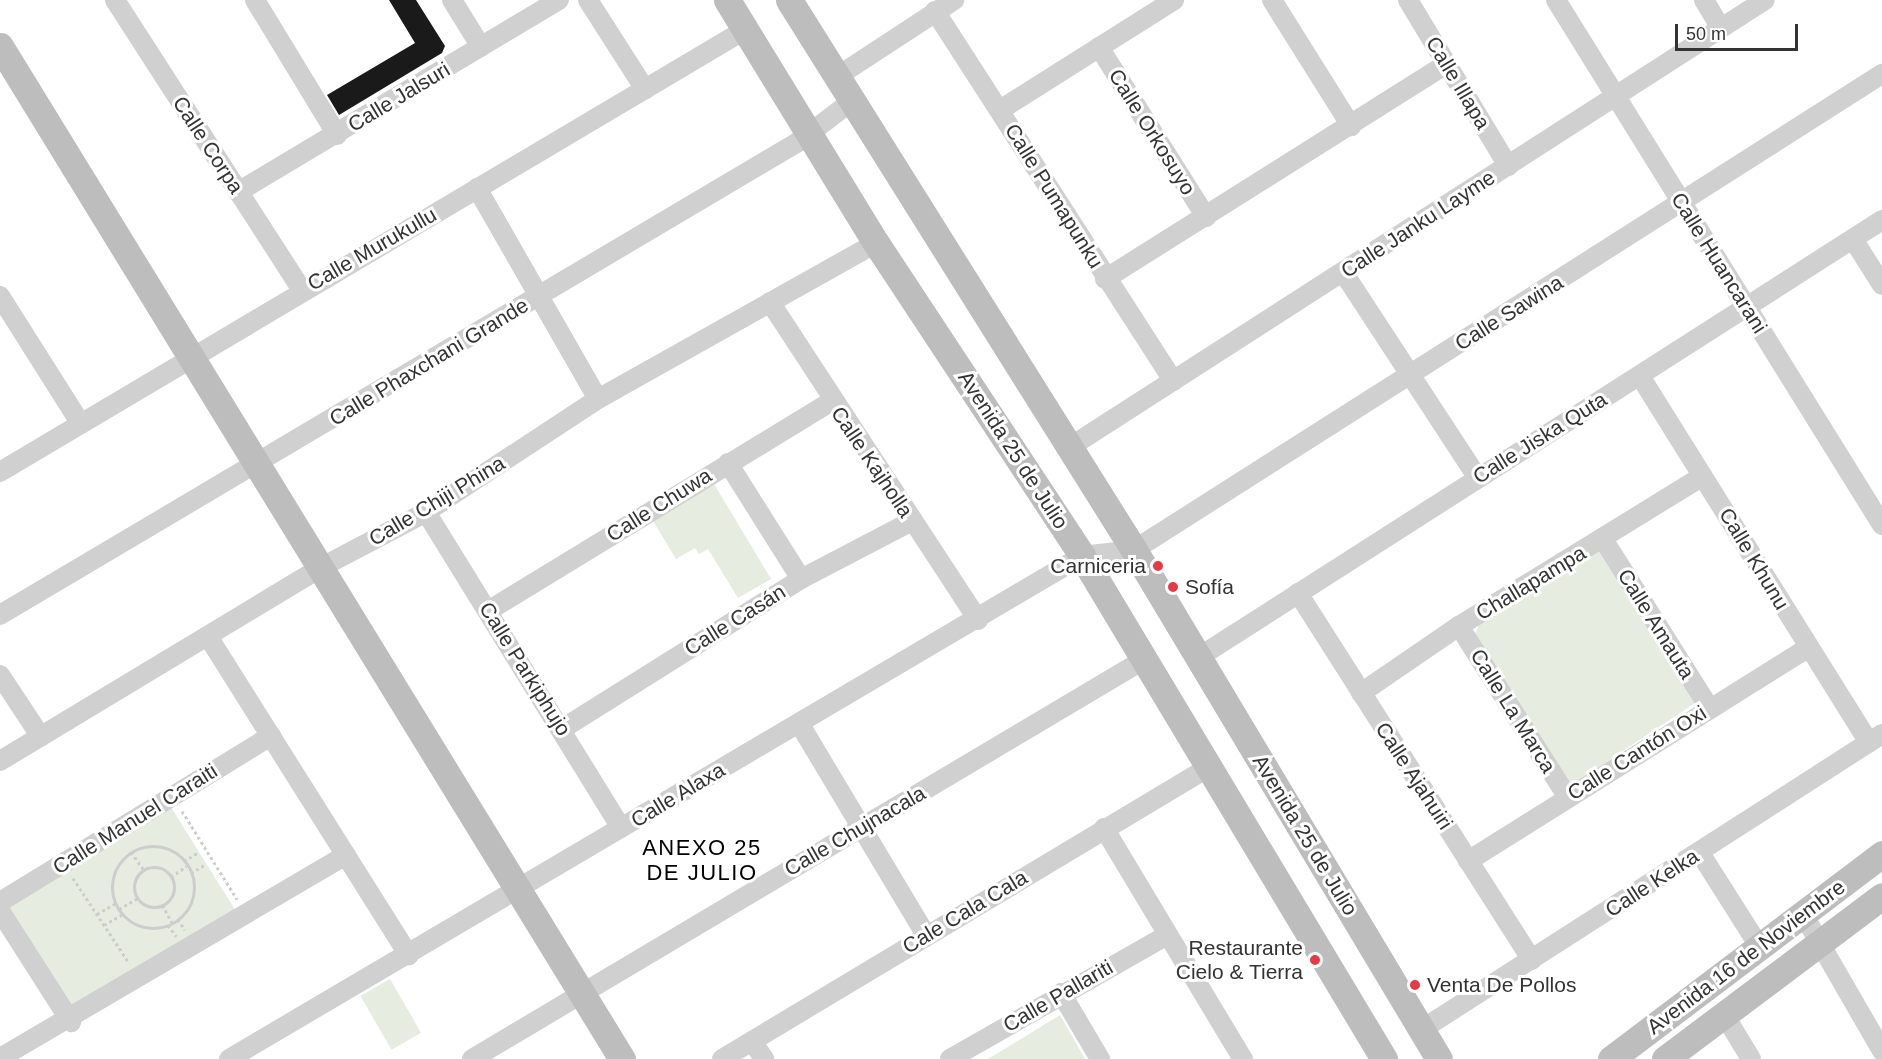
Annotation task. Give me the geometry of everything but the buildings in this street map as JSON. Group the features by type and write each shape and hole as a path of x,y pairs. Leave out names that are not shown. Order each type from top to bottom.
{"main road":[{"name":"Avenida 25 de Julio","path":"789,0 1134,550 1439,1059"},
{"name":"Avenida 25 de Julio","path":"730,1 876,243 1082,556 1384,1059"},
{"path":"0,45 622,1059"},
{"name":"Avenida 16 de Noviembre","path":"1611,1059 1882,854"},
{"name":"Avenida 16 de Noviembre","path":"1665,1059 1882,896"}],"street":[{"name":"Calle Corpa","path":"115,0 302,290"},
{"path":"255,0 337,135"},
{"path":"452,0 481,47"},
{"name":"Calle Jalsuri","path":"238,192 337,135 559,0"},
{"path":"588,0 645,89"},
{"path":"838,76 954,0"},
{"path":"1000,110 1174,0"},
{"path":"1272,0 1351,126"},
{"name":"Calle Illapa","path":"1408,0 1508,166"},
{"name":"Calle Huancarani","path":"1556,0 1882,525"},
{"path":"1704,0 1721,28"},
{"name":"Calle Janku Layme","path":"1070,447 1765,0"},
{"name":"Calle Pumapunku","path":"935,11 1000,110 1105,279 1173,381"},
{"name":"Calle Murukullu","path":"0,471 81,424 191,355 746,29"},
{"name":"Calle Orkosuyo","path":"1099,47 1206,217"},
{"path":"1105,279 1446,64"},
{"name":"Calle Sawina","path":"1134,550 1682,204 1882,74"},
{"name":"Calle Phaxchani Grande","path":"0,615 257,466 537,296 798,142 808,131 852,101"},
{"path":"477,188 598,399"},
{"name":"Calle Jiska Quta","path":"1199,657 1882,220"},
{"path":"1853,239 1882,285"},
{"name":"Calle Chiji Phina","path":"0,761 209,638 320,568 426,512 598,399 876,243"},
{"path":"1343,272 1477,477"},
{"path":"0,296 7,324 81,424"},
{"name":"Calle Kajholla","path":"771,302 831,402 978,620"},
{"name":"Calle Khunu","path":"1640,376 1808,648 1875,738"},
{"name":"Calle Chuwa","path":"488,611 831,402"},
{"path":"728,463 801,579"},
{"name":"Challapampa","path":"1361,693 1459,626 1703,476"},
{"name":"Calle Parkiphujo","path":"426,512 621,828"},
{"name":"Calle Casán","path":"562,729 801,579 912,521"},
{"name":"Calle Amauta","path":"1603,539 1710,709"},
{"name":"Calle Alaxa","path":"232,1058 799,723 978,620 1082,556 1134,550"},
{"name":"Calle Ajahuiri","path":"1298,592 1532,960"},
{"name":"Calle La Marca","path":"1459,626 1567,796"},
{"path":"209,638 409,955"},
{"name":"Calle Cantón Oxi","path":"1468,861 1567,796 1808,648"},
{"name":"Calle Chujnacala","path":"472,1059 1145,659"},
{"path":"0,675 41,737"},
{"path":"799,723 926,935"},
{"name":"Calle Manuel Caraiti","path":"0,902 271,736"},
{"name":"Calle Kelka","path":"1421,1030 1875,738"},
{"name":"Cale Cala Cala","path":"722,1059 1209,767"},
{"path":"1104,828 1237,1057"},
{"path":"1700,852 1759,946"},
{"path":"0,1058 71,1022 244,911 346,855"},
{"path":"0,911 71,1022"},
{"path":"1803,914 1882,1051"},
{"name":"Calle Pallariti","path":"950,1059 1061,993 1167,935"},
{"path":"1061,993 1100,1059"},
{"path":"1725,1016 1751,1059"},
{"path":"752,1041 764,1059"}],"path":[{"path":"172,795 244,911"},
{"path":"156,846 184,861 191,873 189,906 172,922 141,926 118,909 115,872 131,852 156,846"},
{"path":"131,852 144,870"},
{"path":"184,861 199,852"},
{"path":"65,863 140,979"},
{"path":"191,873 206,864"},
{"path":"171,877 188,866"},
{"path":"162,869 171,877 171,896 162,905 149,905 138,898 136,880 144,870 162,869"},
{"path":"118,909 138,898"},
{"path":"97,914 116,903"},
{"path":"162,905 172,922"},
{"path":"104,925 123,914"}],"shaded area":[{"path":"711,479 771,579 738,598 708,549 699,554 695,548 676,559 650,516"},
{"path":"1597,549 1606,552 1695,703 1569,787 1475,634 1479,625"},
{"path":"169,804 235,910 72,1012 5,906"},
{"path":"390,979 421,1033 392,1050 361,996"},
{"path":"1060,1015 1085,1059 988,1059"}],"place":[{"name":"Carniceria","path":"1158,566"},
{"name":"Sofía","path":"1173,587"},
{"name":"Restaurante Cielo & Tierra","path":"1315,960"},
{"name":"Venta De Pollos","path":"1415,985"}],"district":[{"name":"ANEXO 25 DE JULIO","path":"702,860"}]}
